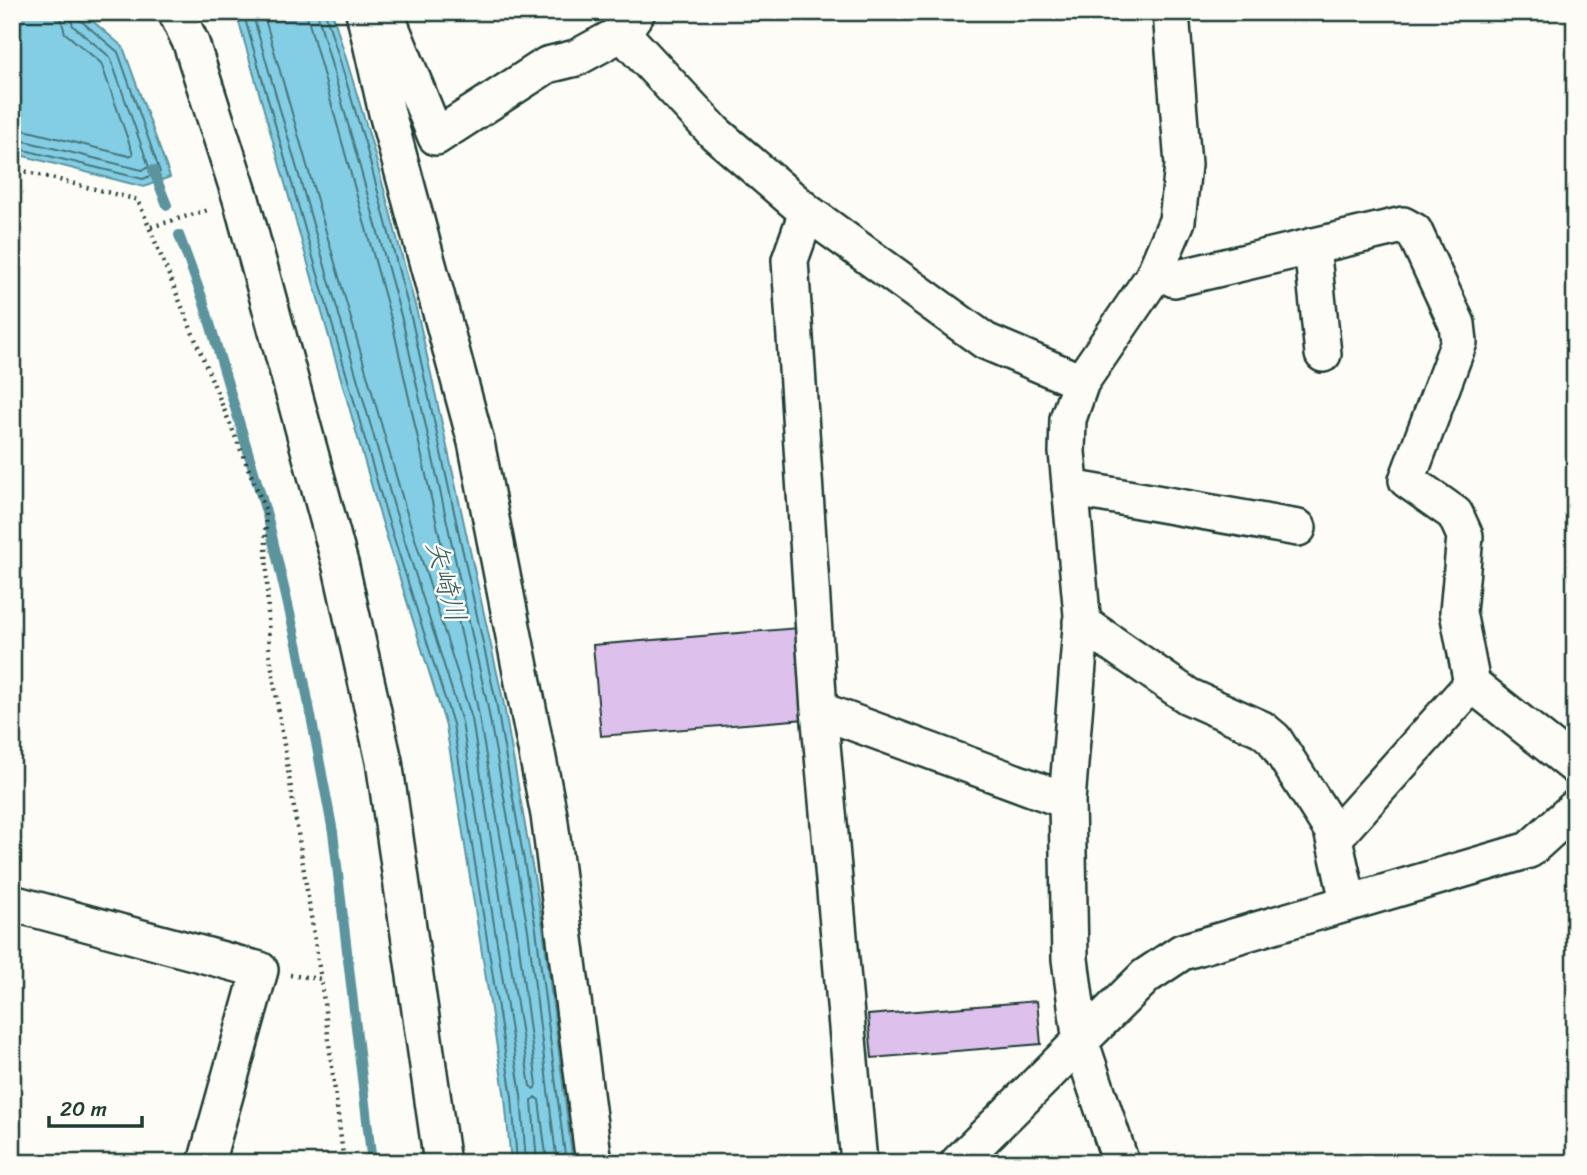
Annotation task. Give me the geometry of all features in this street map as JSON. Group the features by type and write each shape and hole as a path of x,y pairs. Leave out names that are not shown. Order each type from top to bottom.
{"street":[{"path":"176,12 191,43 241,199 341,567 384,761 442,1163"},
{"path":"364,12 387,113 476,442 549,816 594,1163"},
{"path":"385,12 436,137 547,65 576,58 629,23 715,133 807,212 985,341 1081,382"},
{"path":"1121,1163 1081,1043 1070,958 1067,801 1081,622 1067,452 1069,419 1081,382 1157,269 1177,221 1183,165 1171,12"},
{"path":"807,212 790,260 819,710 859,1163"},
{"path":"1157,269 1174,279 1403,225 1414,232 1457,324 1459,342 1407,480 1455,514 1465,536 1458,612 1472,684 1575,766"},
{"path":"1312,246 1323,354"},
{"path":"1070,488 1298,528"},
{"path":"1081,622 1188,695 1262,729 1274,739 1334,838 1348,901"},
{"path":"1334,838 1472,684"},
{"path":"819,710 1067,801"},
{"path":"958,1163 1146,976 1182,952 1295,920 1348,901 1529,850 1575,808"},
{"path":"12,903 260,970 206,1163"}],"path":[{"path":"12,168 138,200 265,509 269,650 321,979 344,1163"},
{"path":"151,227 241,199"},
{"path":"260,970 321,979"}],"water":[{"path":"12,12 82,12 123,47 170,177 144,187 12,153"},
{"name":"矢崎川","path":"236,12 332,12 371,141 419,320 503,700 543,928 573,1163 511,1163 505,1098 446,726 380,515"}],"building":[{"path":"798,628 805,719 601,736 593,645"},
{"path":"1037,1001 1041,1044 872,1058 868,1015"},
{"path":"838,1154 839,1163 738,1163"}],"waterway":[{"path":"153,170 167,205"},
{"path":"179,235 203,300 268,519 298,648 333,832 372,1163"}]}
